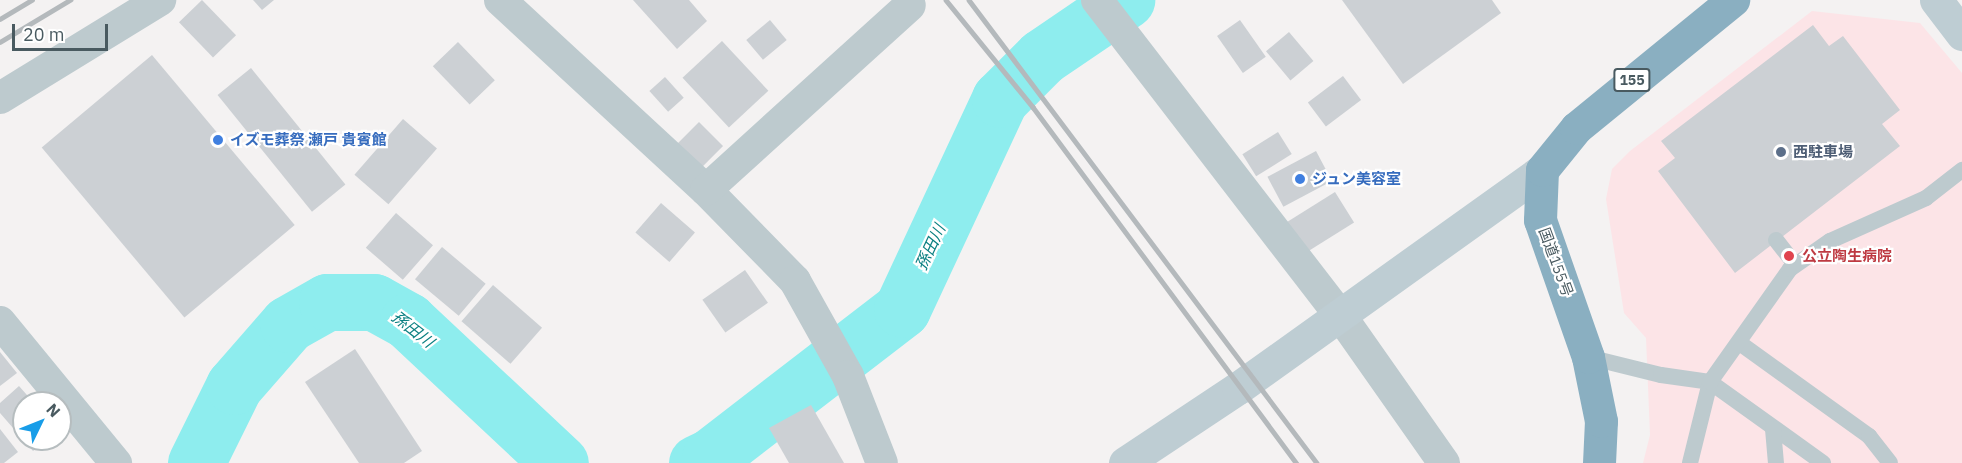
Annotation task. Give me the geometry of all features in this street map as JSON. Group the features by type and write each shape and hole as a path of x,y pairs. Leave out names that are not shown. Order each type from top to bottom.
{"highway":[{"name":"155","path":"1542,170 1576,128 1732,0"},
{"name":"国道155号","path":"1542,170 1540,220 1588,357 1601,421 1599,463"}],"street":[{"path":"0,98 160,0"},
{"path":"500,0 706,190 795,281 830,338 848,376 882,463"},
{"path":"1936,0 1962,34"},
{"path":"706,190 910,5"},
{"path":"1107,11 1340,315 1444,463"},
{"path":"1127,462 1340,315 1542,170"},
{"path":"0,322 116,463"}],"lane":[{"path":"1690,463 1710,382 1741,344 1795,264 1830,241 1926,198 1962,170"},
{"path":"1776,240 1795,264"},
{"path":"1741,344 1869,436 1890,463"},
{"path":"1588,357 1661,375 1710,382 1823,463"},
{"path":"1773,429 1776,463"}],"shaded area":[{"name":"公立陶生病院","path":"1812,11 1920,23 1962,73 1962,463 1643,463 1650,435 1646,338 1624,313 1606,199 1612,169 1630,151"}],"building":[{"path":"202,0 236,35 213,57 179,22"},
{"path":"253,0 274,0 262,10"},
{"path":"633,0 689,0 707,21 677,49"},
{"path":"1342,0 1492,0 1501,13 1403,84"},
{"path":"770,20 787,40 763,60 746,40"},
{"path":"1240,20 1266,57 1243,73 1217,36"},
{"name":"西駐車場","path":"1813,25 1829,46 1843,36 1900,110 1882,124 1900,146 1735,273 1658,171 1675,158 1661,141"},
{"path":"1289,32 1313,61 1290,80 1266,51"},
{"path":"722,41 768,91 729,128 683,78"},
{"path":"458,42 495,80 470,104 433,66"},
{"path":"152,55 295,225 184,318 42,148"},
{"path":"251,68 345,185 312,212 218,95"},
{"path":"1343,76 1361,100 1326,126 1308,102"},
{"path":"665,77 684,98 668,112 649,91"},
{"path":"403,119 437,149 388,204 354,175"},
{"path":"699,122 723,146 701,168 677,144"},
{"path":"1278,132 1292,154 1256,176 1242,154"},
{"name":"ジュン美容室","path":"1316,151 1332,181 1283,207 1267,177"},
{"path":"1335,192 1354,223 1306,253 1287,222"},
{"path":"661,203 695,233 669,262 635,232"},
{"path":"396,213 433,245 403,280 366,248"},
{"path":"442,247 486,284 459,316 415,279"},
{"path":"745,270 768,303 725,333 702,300"},
{"path":"493,285 542,328 511,364 462,321"},
{"path":"355,349 422,451 404,463 359,463 305,382"},
{"path":"0,352 17,373 0,386"},
{"path":"19,386 23,391 13,391"},
{"path":"12,392 12,427 0,413 0,403"},
{"path":"811,405 844,463 789,463 769,428"},
{"path":"0,429 12,444 12,451 18,452 4,463 0,463"}],"waterway":[{"name":"孫田川","path":"697,463 710,457 902,309 1000,99 1042,57 1126,0"},
{"name":"孫田川","path":"196,463 234,386 288,324 327,302 374,302 408,321 560,463"}],"railway":[{"path":"0,19 32,0"},
{"path":"0,42 70,0"},
{"path":"946,0 1033,107 1296,463"},
{"path":"969,0 1317,463"}],"place":[{"name":"イズモ葬祭 瀬戸 貴賓館","path":"218,140"},
{"name":"西駐車場","path":"1781,152"},
{"name":"ジュン美容室","path":"1300,179"},
{"name":"公立陶生病院","path":"1789,256"}]}
